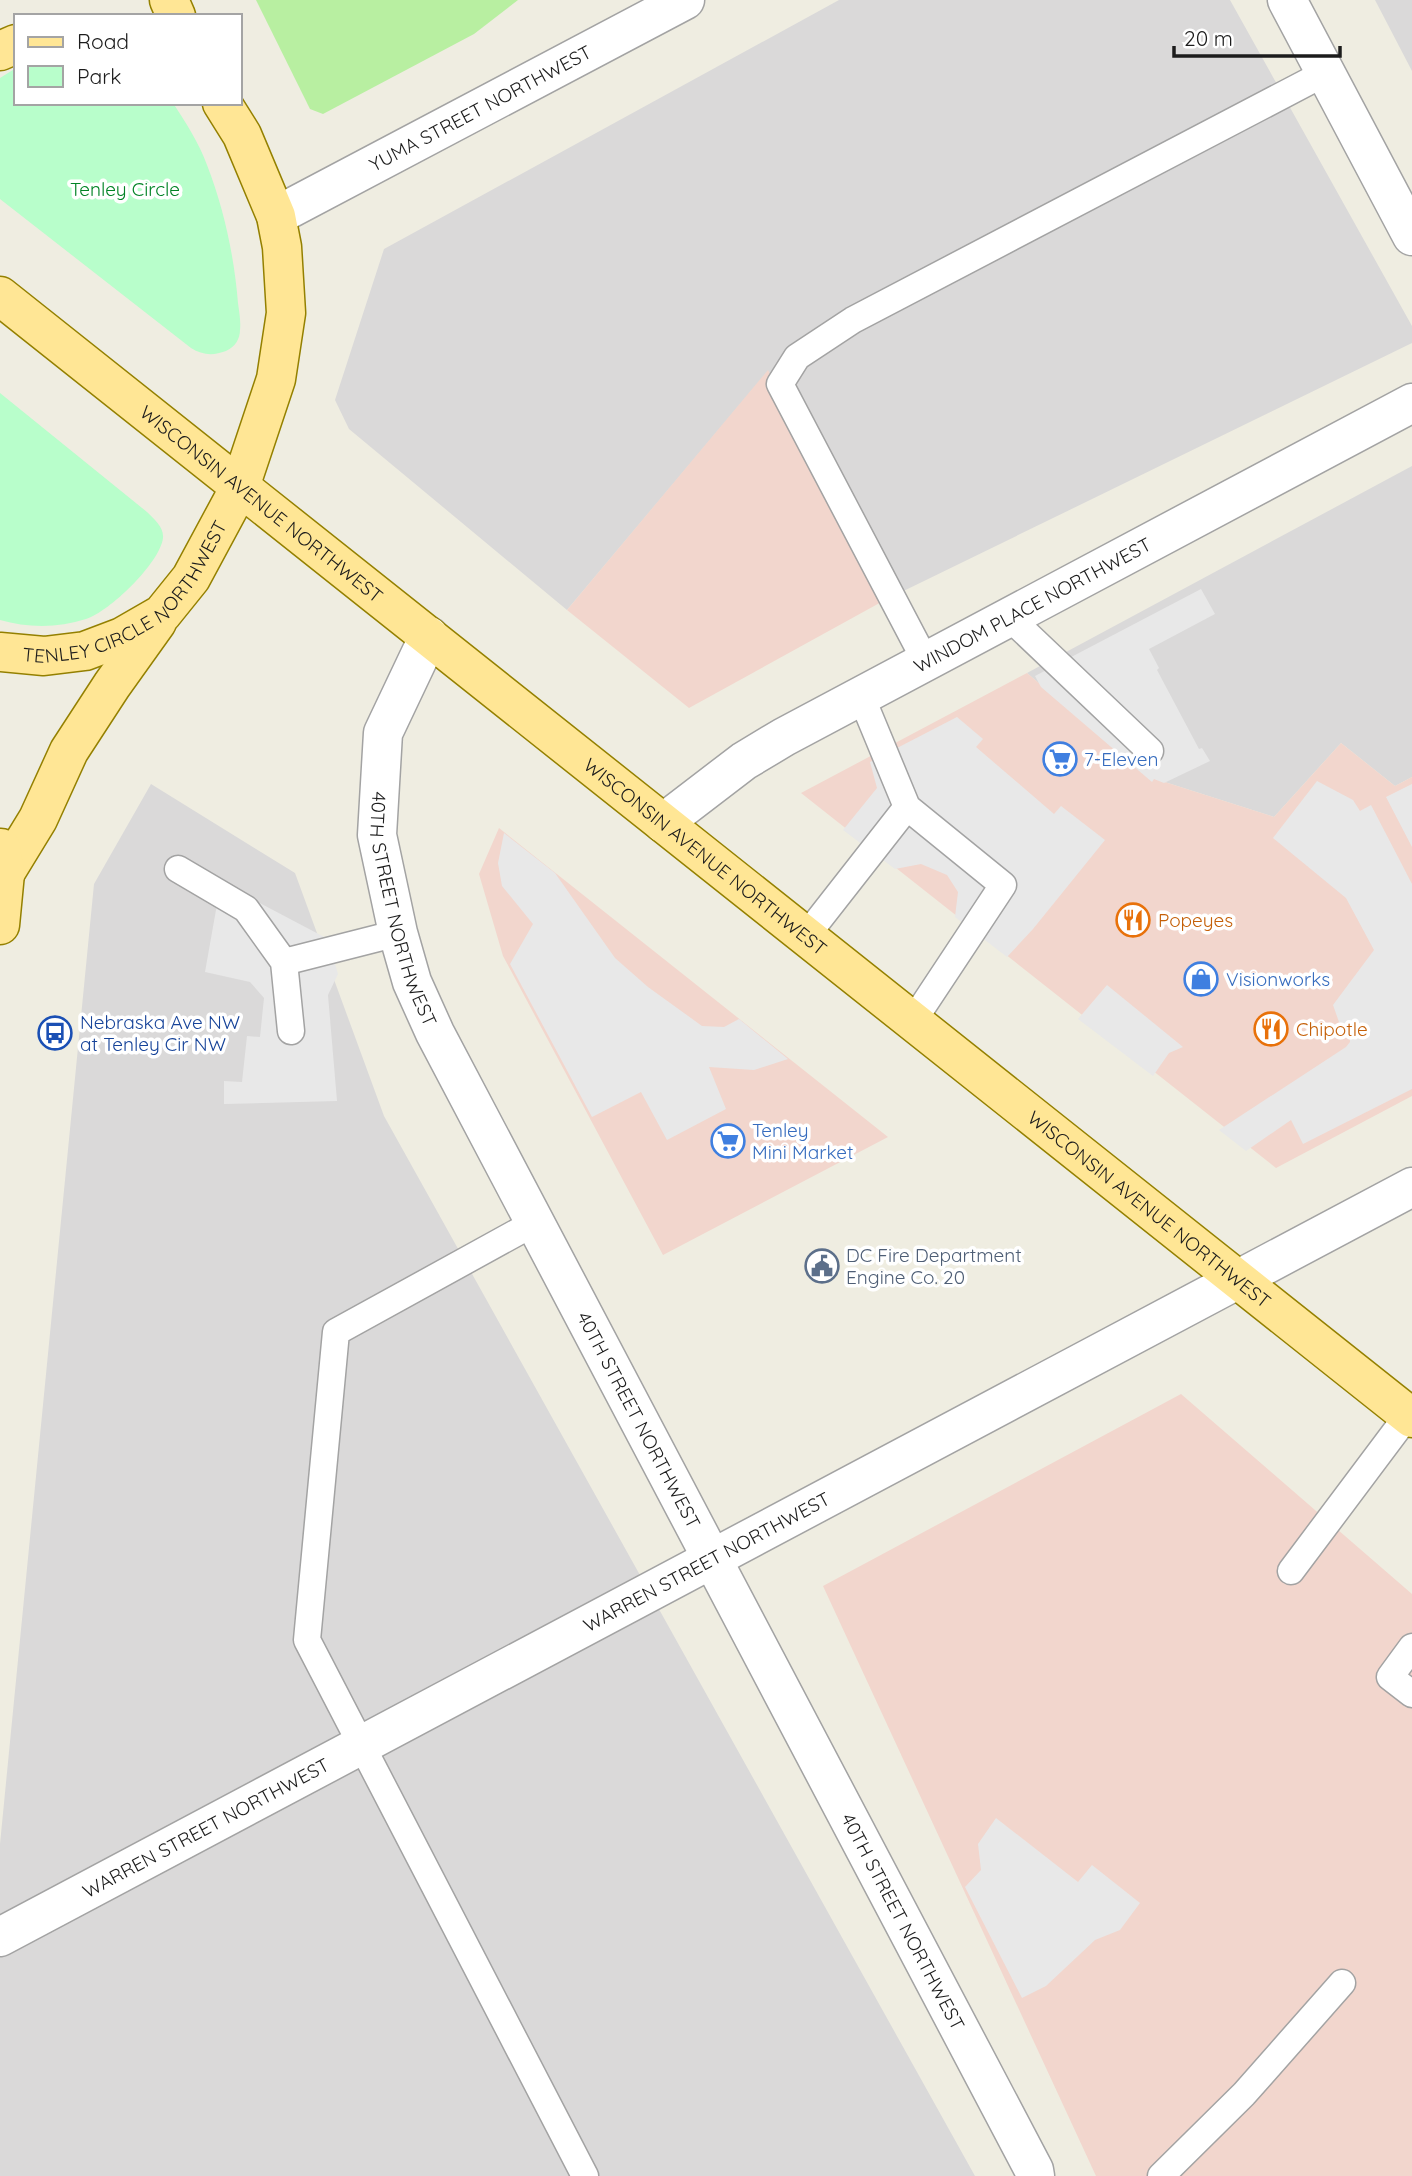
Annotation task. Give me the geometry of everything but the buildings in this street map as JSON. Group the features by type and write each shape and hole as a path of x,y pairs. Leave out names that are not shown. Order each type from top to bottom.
{"main road":[{"name":"TENLEY CIRCLE NORTHWEST","path":"0,652 44,656 85,651 122,638 162,614 191,578 240,487 276,379 286,313 282,247 276,216 242,135 223,105"},
{"name":"WISCONSIN AVENUE NORTHWEST","path":"0,296 1410,1417"},
{"path":"0,925 3,858 38,819 69,751 162,614"}],"street":[{"name":"YUMA STREET NORTHWEST","path":"276,216 685,0"},
{"path":"1287,0 1412,236"},
{"name":"WINDOM PLACE NORTHWEST","path":"663,823 744,761 1412,403"},
{"name":"40TH STREET NORTHWEST","path":"429,636 383,733 377,835 398,933 412,982 435,1033 534,1223 1035,2176"},
{"name":"WARREN STREET NORTHWEST","path":"0,1937 1412,1187"}],"lane":[{"path":"926,662 780,384 797,357 853,320 1325,73"},
{"path":"1009,617 1150,751"},
{"path":"861,696 907,807 1003,885 912,1021"},
{"path":"806,936 907,807"},
{"path":"178,869 246,909 284,962 291,1031"},
{"path":"284,962 398,933"},
{"path":"534,1223 336,1332 307,1640 585,2176"},
{"path":"1291,1572 1410,1417"},
{"path":"1412,1647 1390,1677 1412,1693"},
{"path":"1161,2176 1244,2094 1342,1983"}],"shaded area":[{"path":"839,0 1230,0 1412,326 1412,343 885,600 768,371 567,610 349,429 335,400 384,249"},
{"path":"1375,0 1412,0 1412,71"},
{"path":"768,370 885,600 689,708 567,610"},
{"path":"1412,466 1412,777 1395,786 1341,743 1274,817 1149,777 1027,673"},
{"path":"1201,589 1215,614 1149,649 1159,668 1157,670 1199,749 1202,748 1210,761 1164,783 1154,779 1152,782 1041,687 1035,676"},
{"path":"1027,673 1149,777 1274,817 1341,743 1395,786 1412,777 1412,1096 1276,1168 801,793"},
{"path":"957,717 983,739 976,747 1054,814 1061,806 1105,840 1007,957 955,917 958,892 947,875 921,864 895,869 843,830 877,788 870,762"},
{"path":"1317,781 1353,800 1360,811 1371,805 1412,884 1412,1089 1303,1144 1291,1120 1246,1151 1219,1130 1346,1047 1350,1042 1349,1031 1339,1022 1333,1005 1374,950 1346,898 1273,838"},
{"path":"151,784 295,873 384,1116 975,2176 0,2176 0,1844 94,884"},
{"path":"1412,784 1412,847 1386,797"},
{"path":"499,828 888,1137 663,1255 503,956 479,874"},
{"path":"504,833 555,873 615,958 648,987 702,1026 724,1027 739,1019 788,1059 754,1070 709,1067 726,1109 667,1140 641,1092 592,1117 510,964 533,924 502,886 498,863"},
{"path":"239,892 328,939 338,974 328,995 337,1101 224,1104 224,1081 242,1082 247,1036 260,1037 264,998 250,982 205,972 219,893"},
{"path":"1107,985 1183,1047 1169,1053 1153,1076 1078,1019"},
{"path":"1181,1394 1412,1594 1412,2176 1096,2176 823,1586"},
{"path":"996,1818 1078,1882 1092,1865 1140,1903 1120,1930 1095,1940 1046,1986 1022,1998 965,1887 981,1870 978,1844"}],"green space":[{"path":"256,0 518,0 474,34 323,114 310,109"},
{"name":"Tenley Circle","path":"14,69 14,105 174,105 204,157 227,232 240,323 239,337 232,347 212,354 191,348 0,199 0,78"},
{"path":"0,393 147,512 162,530 160,548 143,573 120,597 96,615 65,624 43,626 0,620"}],"place":[{"name":"7-Eleven","path":"1060,759"},
{"name":"Popeyes","path":"1133,920"},
{"name":"Visionworks","path":"1201,979"},
{"name":"Chipotle","path":"1271,1029"},
{"name":"Nebraska Ave NW at Tenley Cir NW","path":"55,1033"},
{"name":"Tenley Mini Market","path":"728,1141"},
{"name":"DC Fire Department Engine Co. 20","path":"822,1266"}]}
